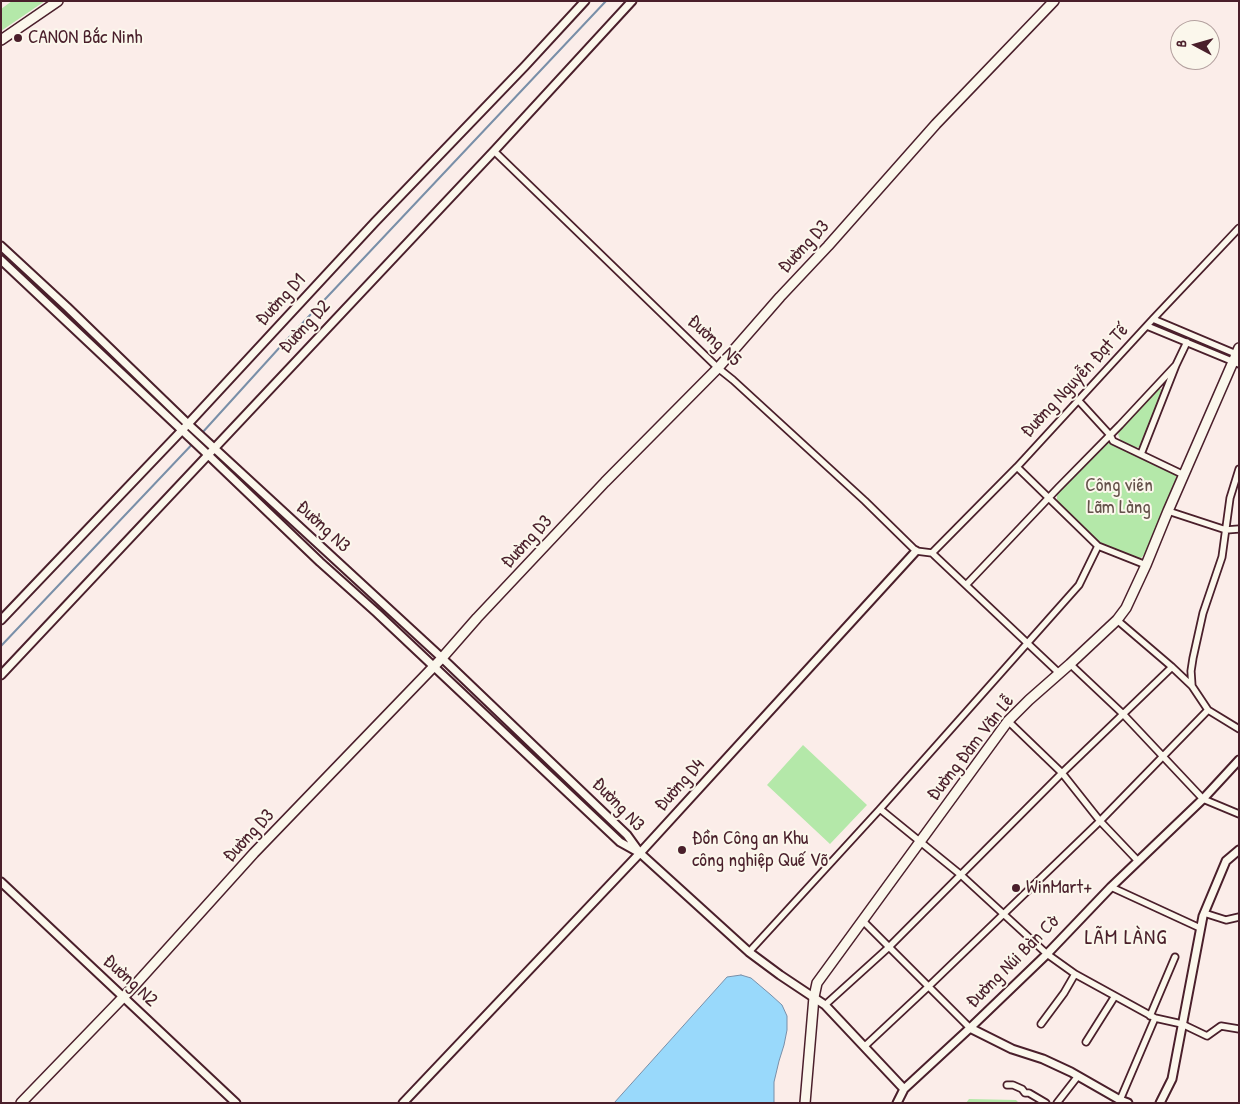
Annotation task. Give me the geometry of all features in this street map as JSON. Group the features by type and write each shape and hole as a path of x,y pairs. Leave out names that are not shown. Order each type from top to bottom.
{"main road":[{"path":"1,40 58,1"},
{"name":"Đường D3","path":"21,1103 123,997 254,853 442,658 477,618 605,482 718,368 936,124 1054,1"},
{"name":"Đường Đàm Văn Lễ","path":"805,1103 816,983 1008,721 1117,620 1126,608 1237,357"}],"street":[{"name":"Đường D1","path":"1,620 185,432 375,222 585,1"},
{"name":"Đường D2","path":"1,675 206,452 494,151 632,1"},
{"name":"Đường N5","path":"494,151 718,368 865,501 916,552"},
{"name":"Đường Nguyễn Đạt Tế","path":"932,553 1017,467 1239,228"},
{"name":"Đường N3","path":"1,246 190,426 442,658 628,835 640,853"},
{"name":"Đường N3","path":"1,260 185,432 320,562 434,666 620,842 640,853"},
{"path":"60,315 67,307"},
{"path":"1153,319 1237,357"},
{"path":"1147,326 1187,342 1237,357"},
{"path":"1141,454 1187,342"},
{"path":"966,585 1176,365"},
{"path":"1078,400 1110,435 1113,441 1184,475"},
{"path":"1017,467 1098,546 1146,565"},
{"path":"1192,686 1191,671 1193,658 1203,613 1222,557 1230,498 1239,468"},
{"path":"1168,511 1226,530 1239,529"},
{"path":"749,952 880,809 1079,585 1098,546"},
{"path":"916,552 932,553 1060,673"},
{"name":"Đường D4","path":"403,1103 640,853 916,552"},
{"path":"320,562 328,554"},
{"path":"1117,620 1192,686 1208,710 1239,729"},
{"path":"1070,664 1123,714 1203,799 1239,814"},
{"path":"825,1005 888,948 1062,773 1172,667"},
{"path":"865,1046 1100,821 1208,710"},
{"path":"1008,721 1062,773 1100,821 1138,861"},
{"name":"Đường Núi Bàn Cờ","path":"897,1103 904,1088 1047,954 1111,887 1203,799 1239,760"},
{"path":"880,809 961,875 1047,954 1075,974 1153,1017 1182,1024 1207,1036 1221,1026 1239,1028"},
{"path":"1160,1103 1172,1080 1204,913 1226,861 1239,850"},
{"path":"640,853 749,952 825,1005 904,1088"},
{"name":"Đường N2","path":"1,882 236,1103"},
{"path":"1111,887 1200,928"},
{"path":"1204,913 1226,920 1239,917"},
{"path":"863,921 970,1028 1012,1049 1043,1059 1128,1103"},
{"path":"1120,1100 1176,957"},
{"path":"1041,1024 1075,974"},
{"path":"1086,1042 1115,996"},
{"path":"1057,1103 1078,1076"},
{"path":"1007,1085 1013,1085 1022,1089 1046,1103"}],"green space":[{"path":"12,1 45,1 1,31 1,9"},
{"path":"1,250 58,305 55,306 51,303 1,256"},
{"path":"72,318 160,401 158,403 123,371 72,321"},
{"path":"1158,388 1163,390 1163,393 1139,447 1133,448 1121,442 1118,434 1122,427"},
{"name":"Công viên Lãm Làng","path":"1107,442 1172,471 1177,477 1145,554 1138,559 1101,543 1057,502 1059,492"},
{"path":"803,745 867,805 830,844 767,785"},
{"path":"969,1099 1016,1100 1019,1103 966,1103"}],"water":[{"path":"741,975 751,978 771,995 782,1005 787,1016 787,1030 774,1082 774,1103 614,1103 727,977"}],"waterway":[{"path":"202,433 280,347 606,1"},
{"path":"1,646 199,437"}],"place":[{"name":"CANON Bắc Ninh","path":"18,38"},
{"name":"Đồn Công an Khu công nghiệp Quế Võ","path":"682,850"},
{"name":"WinMart+","path":"1016,888"}],"district":[{"name":"LÃM LÀNG","path":"1126,938"}]}
